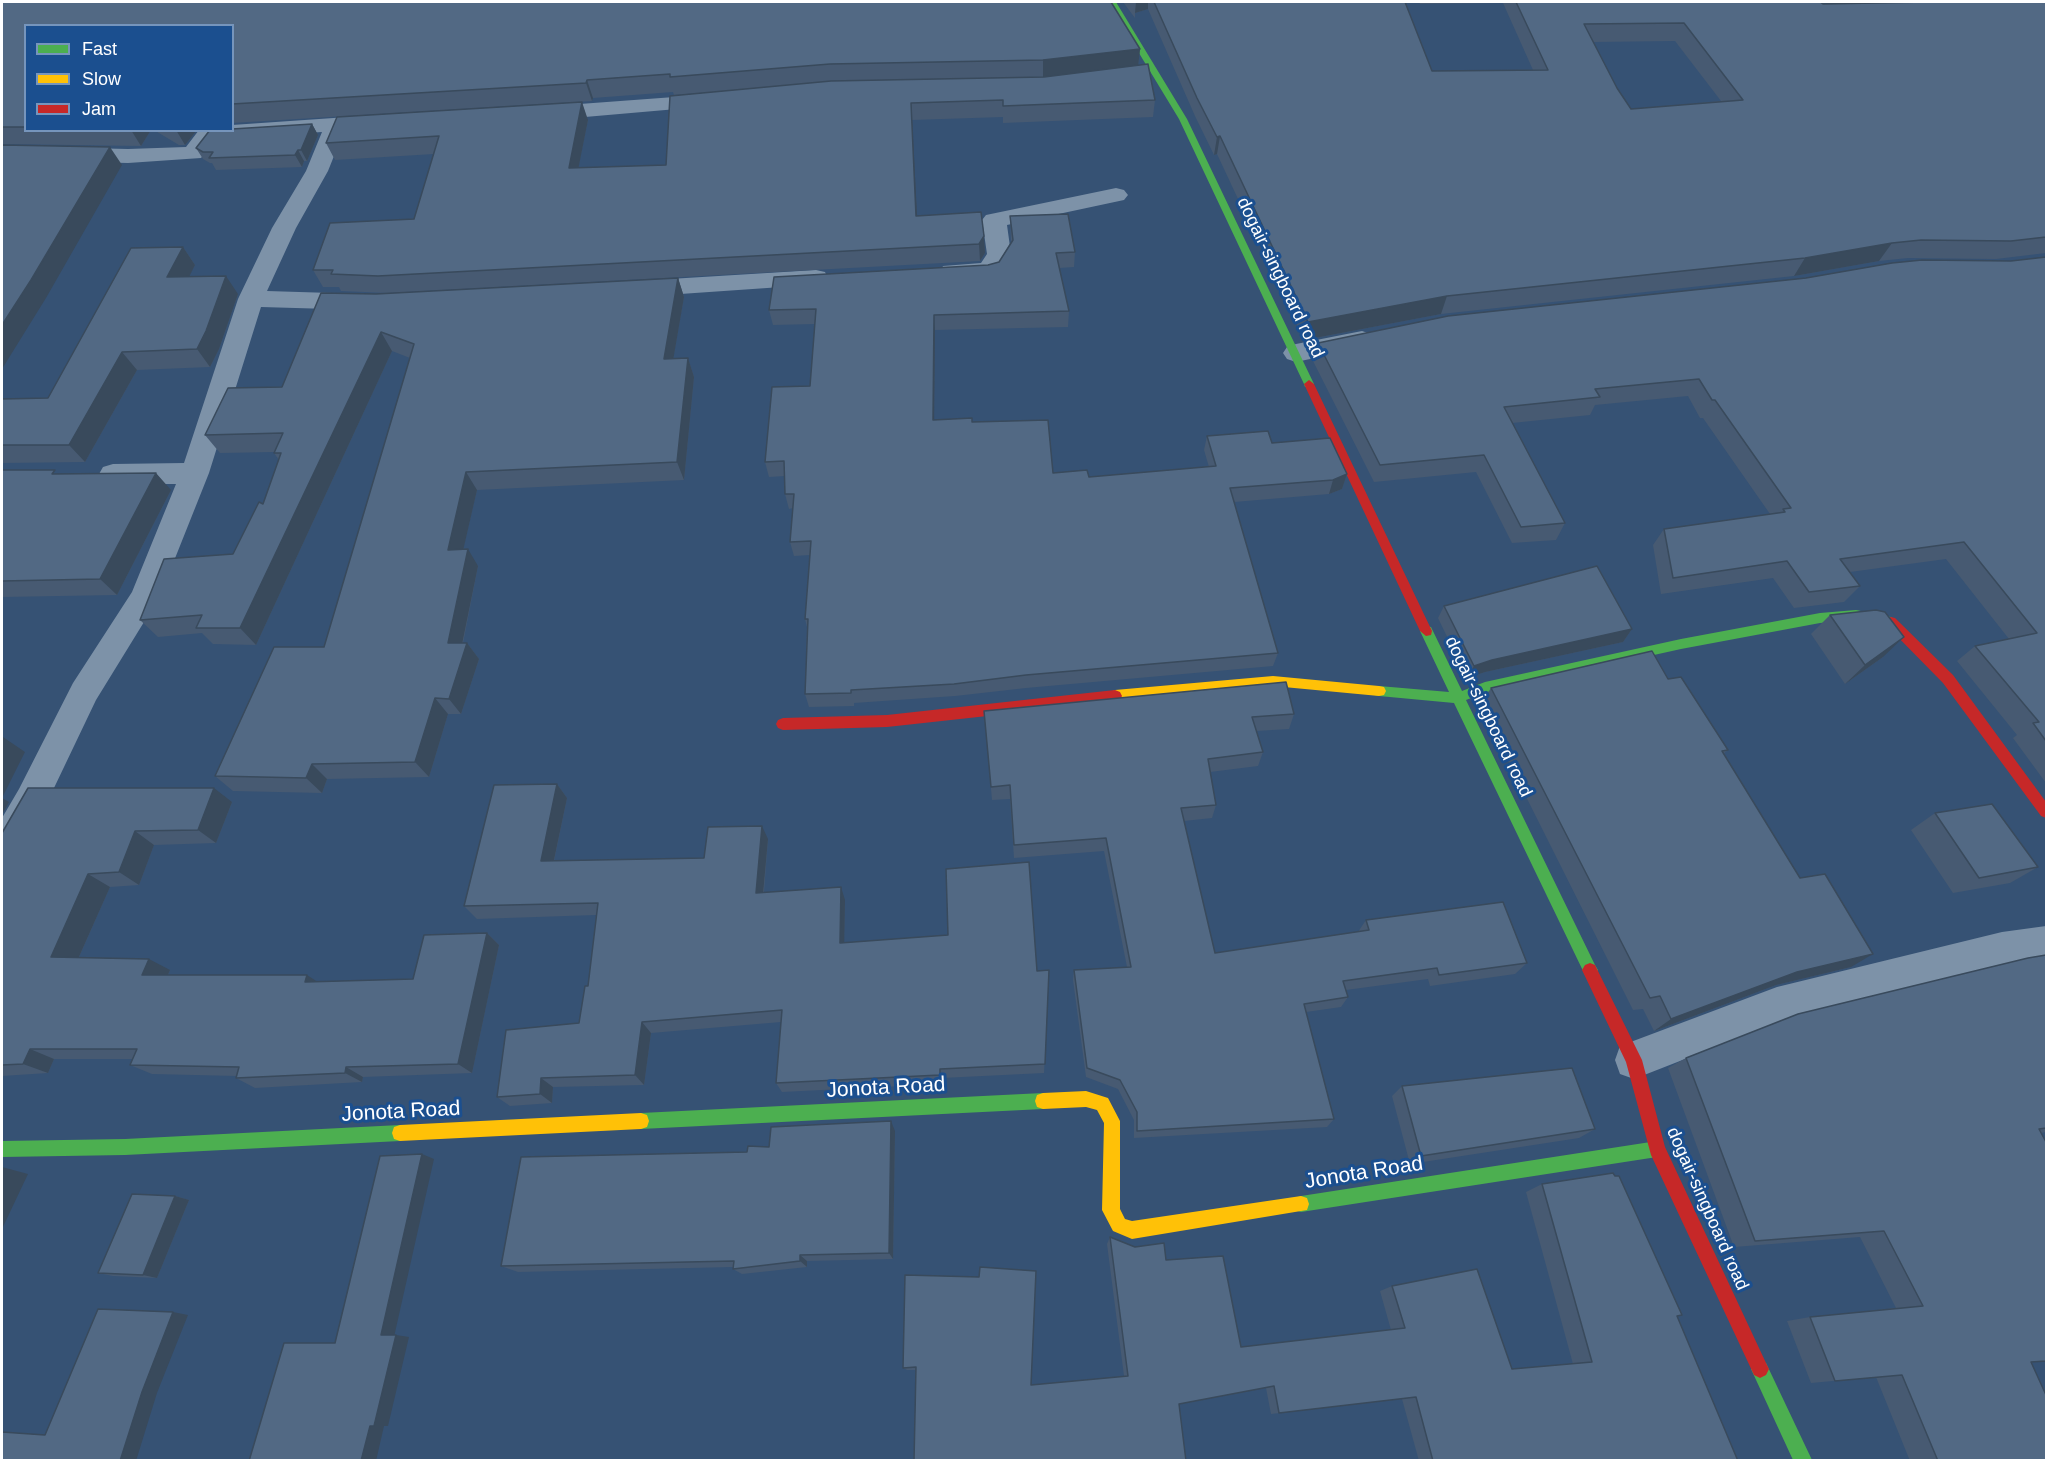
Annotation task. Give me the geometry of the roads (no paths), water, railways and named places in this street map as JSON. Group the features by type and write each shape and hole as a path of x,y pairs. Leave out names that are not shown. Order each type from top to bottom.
{"street":[{"name":"dogair-singboard road","path":"1112,2 1183,119 1458,698 1634,1059 1657,1149 1803,1461"},
{"path":"1132,75 1155,73"},
{"path":"523,115 737,98"},
{"path":"234,131 402,121"},
{"path":"2,849 31,800 84,692 145,596 195,473 251,299 284,228 317,171 336,124"},
{"path":"2,153 128,156 193,153 210,133 224,132"},
{"path":"928,273 988,270 999,254 994,220 1116,195"},
{"path":"610,290 834,277"},
{"path":"251,299 387,303"},
{"path":"1296,353 1385,335"},
{"path":"92,474 195,473"},
{"path":"783,724 887,721 1026,704 1274,681 1458,698 1485,687 1681,644 1820,618 1856,615 1892,622 1948,679 2046,812"},
{"path":"1634,1059 1777,1005 2002,950 2046,943"},
{"name":"Jonota Road","path":"2,1149 125,1147 1086,1099 1102,1104 1112,1121 1111,1210 1119,1225 1132,1230 1657,1149"}]}
